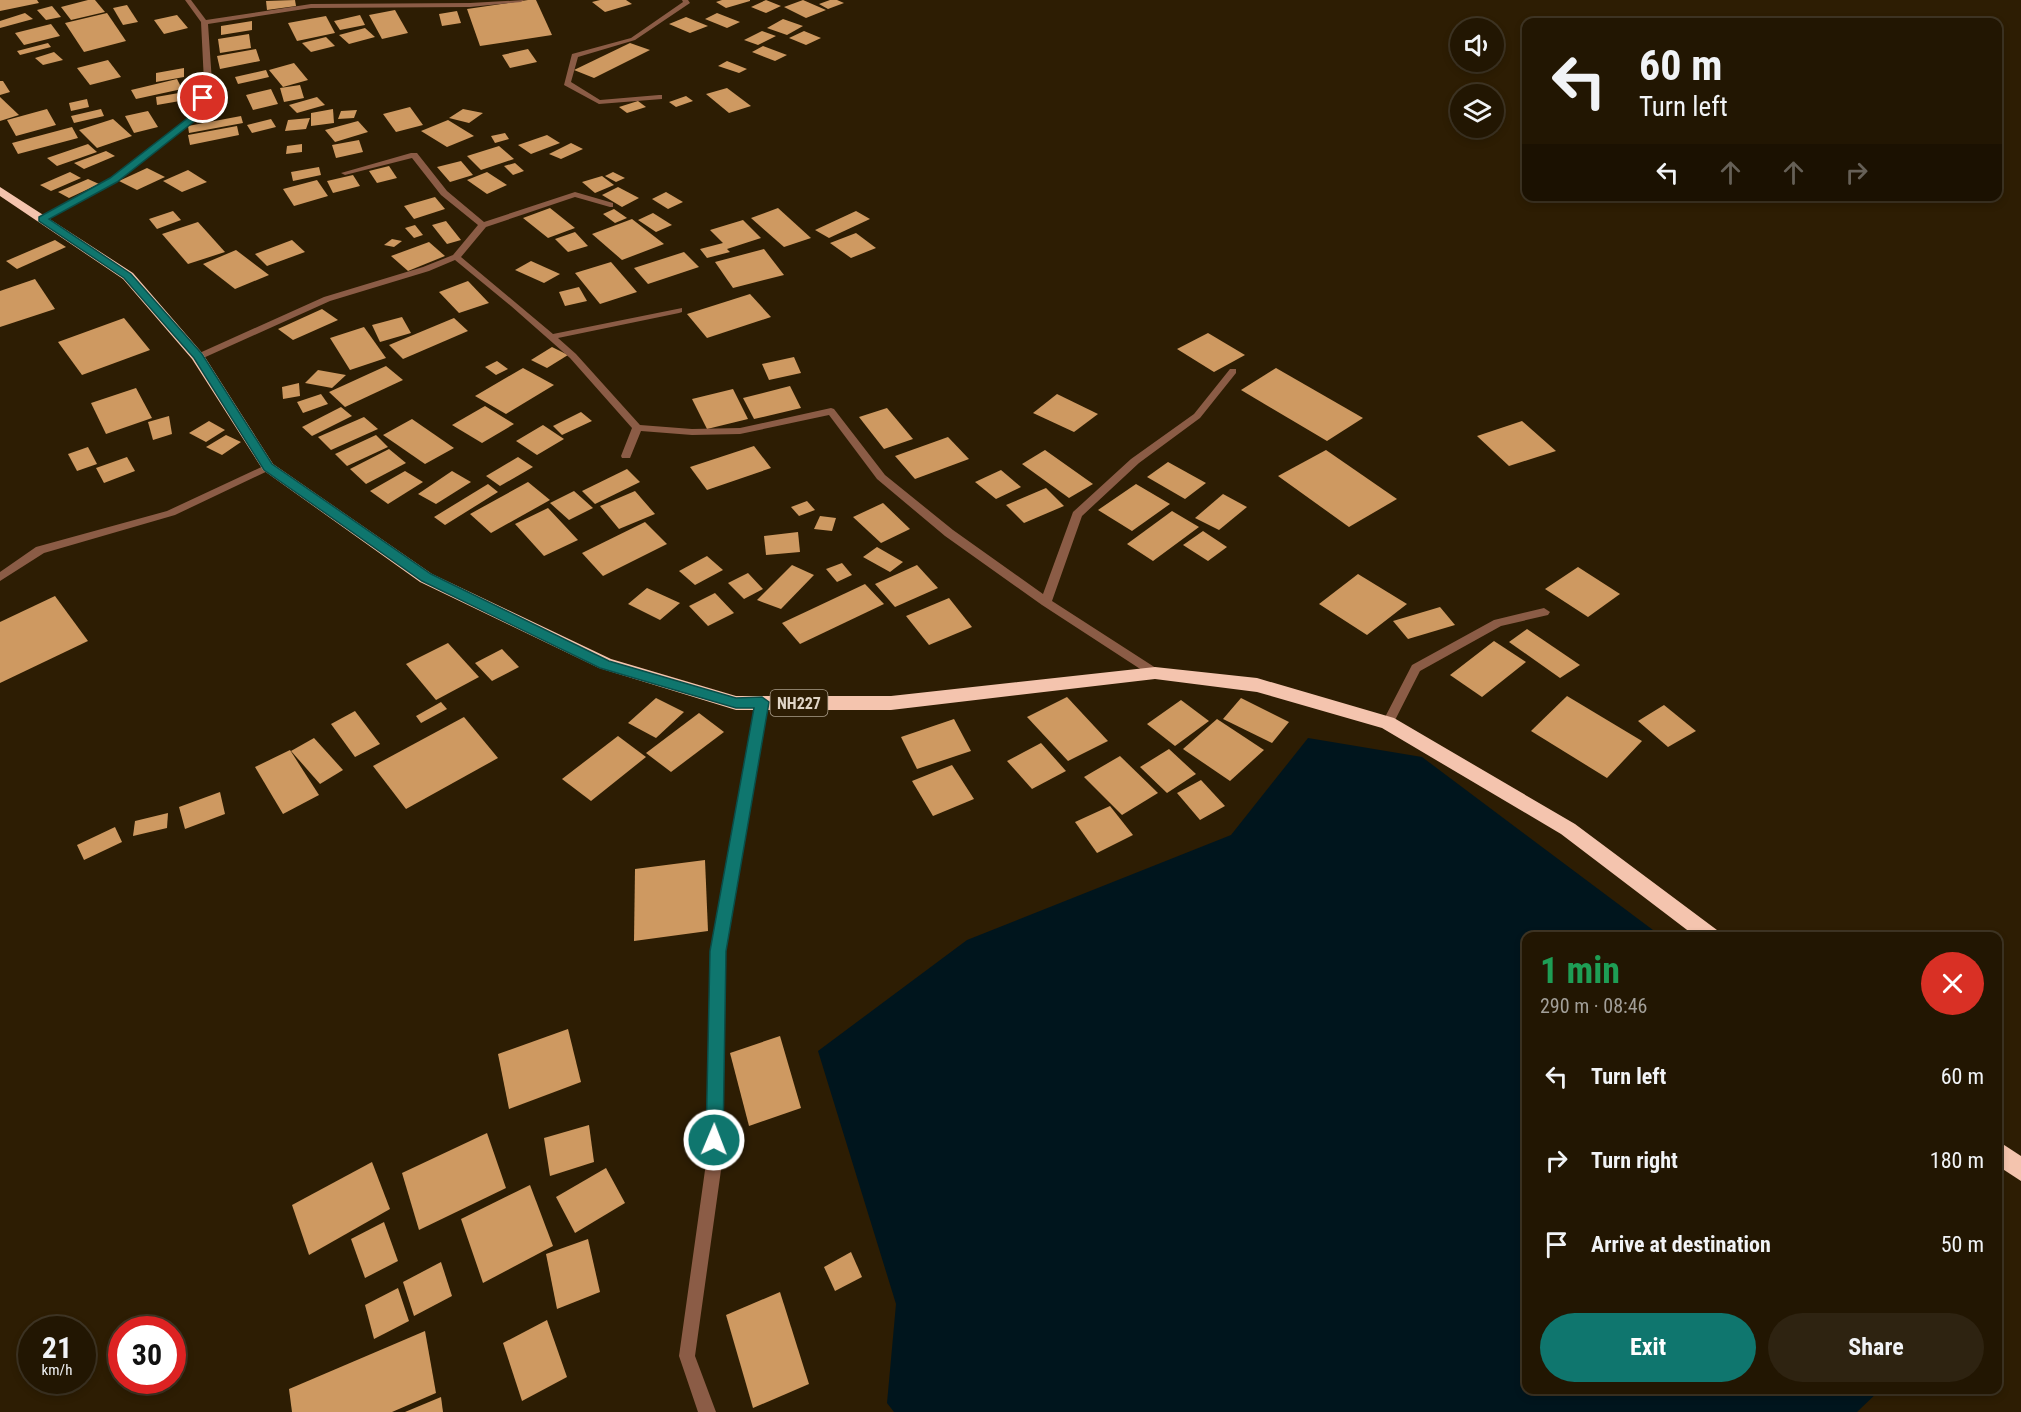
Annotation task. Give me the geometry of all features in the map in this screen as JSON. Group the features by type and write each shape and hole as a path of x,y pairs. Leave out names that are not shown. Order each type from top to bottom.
{"highway":[{"name":"NH227","path":"0,191 128,276 198,357 268,467 426,578 605,664 736,703 891,703 1155,673 1257,685 1388,723 1568,829 1705,932"},
{"path":"2002,1155 2021,1170"}],"street":[{"path":"42,219 114,180 198,114 208,82 204,22 188,0"},
{"path":"204,22 311,6 470,5 521,0"},
{"path":"659,97 599,102 567,83 576,56 633,39 687,3 685,0"},
{"path":"345,173 414,155 444,193 483,225"},
{"path":"198,357 327,299 426,269 456,256 483,225 575,194 610,205"},
{"path":"456,256 573,356 637,428 692,432 740,432 831,411 882,477 949,533 1046,602 1155,673"},
{"path":"551,337 679,310"},
{"path":"1046,602 1077,514 1135,461 1197,416 1233,371"},
{"path":"626,456 637,428"},
{"path":"0,578 40,550 171,513 268,467"},
{"path":"1388,723 1416,668 1498,623 1544,612"},
{"path":"707,1412 687,1356 714,1163 718,951 762,702"}],"water":[{"path":"1308,738 1422,757 1656,932 1522,932 1522,1394 1876,1394 1857,1412 894,1412 887,1403 896,1304 818,1051 967,940 1231,835"}],"building":[{"path":"0,0 37,0 39,3 0,11"},
{"path":"95,0 105,12 71,20 61,7"},
{"path":"295,0 296,6 267,10 266,1"},
{"path":"536,0 552,35 480,46 467,9"},
{"path":"626,0 632,4 605,12 592,2"},
{"path":"722,0 750,1 726,8 716,2"},
{"path":"766,0 781,6 766,13 751,7"},
{"path":"803,0 826,10 806,18 784,7"},
{"path":"830,0 844,3 828,9 819,4"},
{"path":"127,5 138,22 123,25 113,8"},
{"path":"52,6 61,17 46,20 37,10"},
{"path":"395,10 408,33 382,39 369,15"},
{"path":"457,11 461,23 442,26 439,14"},
{"path":"25,13 33,19 0,28 0,21"},
{"path":"107,13 126,41 84,52 65,23"},
{"path":"717,13 740,22 727,28 705,19"},
{"path":"177,15 188,28 164,34 154,20"},
{"path":"360,15 365,25 340,30 334,21"},
{"path":"326,16 335,33 297,41 288,23"},
{"path":"686,17 708,26 690,33 669,24"},
{"path":"783,19 803,26 787,35 767,28"},
{"path":"252,21 252,30 221,35 221,26"},
{"path":"51,24 60,36 24,45 15,33"},
{"path":"365,28 375,37 349,44 339,35"},
{"path":"762,31 776,36 758,45 744,40"},
{"path":"804,31 821,38 806,45 789,38"},
{"path":"249,34 251,48 220,53 218,39"},
{"path":"326,37 335,46 311,52 302,43"},
{"path":"48,43 51,47 20,55 17,51"},
{"path":"630,43 650,50 594,78 574,70"},
{"path":"763,46 787,55 775,61 752,52"},
{"path":"256,49 260,61 220,69 217,56"},
{"path":"528,49 537,62 510,68 502,55"},
{"path":"54,52 63,60 43,65 35,58"},
{"path":"108,60 121,77 90,85 77,68"},
{"path":"727,61 747,69 739,73 718,66"},
{"path":"294,63 308,80 283,87 269,70"},
{"path":"184,68 184,77 156,82 156,73"},
{"path":"266,70 269,77 238,84 235,77"},
{"path":"177,79 182,89 136,99 131,90"},
{"path":"0,81 3,81 10,92 0,95"},
{"path":"300,85 304,98 284,102 280,88"},
{"path":"727,88 751,106 729,113 706,94"},
{"path":"271,89 278,104 253,110 246,95"},
{"path":"196,90 197,98 157,105 156,97"},
{"path":"686,96 693,101 676,107 669,102"},
{"path":"0,97 19,115 0,121"},
{"path":"317,97 325,105 297,113 289,105"},
{"path":"87,99 89,107 71,111 69,103"},
{"path":"638,101 646,107 627,113 619,107"},
{"path":"410,107 423,125 396,132 383,114"},
{"path":"47,109 56,125 16,136 7,120"},
{"path":"101,109 104,116 74,123 71,116"},
{"path":"333,109 334,123 311,126 311,113"},
{"path":"463,109 483,113 469,123 449,118"},
{"path":"357,110 354,118 338,119 341,111"},
{"path":"148,111 158,127 134,133 125,116"},
{"path":"241,116 243,123 189,133 188,126"},
{"path":"310,118 306,129 285,131 288,120"},
{"path":"113,119 132,136 97,148 79,130"},
{"path":"271,119 276,127 252,133 247,125"},
{"path":"448,120 474,136 447,147 421,131"},
{"path":"358,121 368,132 335,142 325,130"},
{"path":"237,126 239,135 190,145 188,135"},
{"path":"72,127 78,138 18,154 12,143"},
{"path":"505,133 509,139 495,143 491,136"},
{"path":"547,135 560,143 531,154 518,145"},
{"path":"359,140 363,152 336,158 332,145"},
{"path":"571,143 583,149 561,159 549,154"},
{"path":"88,144 97,152 57,166 47,158"},
{"path":"302,144 302,152 286,154 287,146"},
{"path":"499,146 514,159 481,170 467,156"},
{"path":"106,151 115,156 84,169 74,163"},
{"path":"461,161 473,175 450,182 437,167"},
{"path":"515,163 524,171 513,175 504,166"},
{"path":"389,166 397,178 377,183 369,171"},
{"path":"319,167 321,175 293,181 291,172"},
{"path":"147,168 165,177 137,190 119,181"},
{"path":"188,170 207,182 182,192 163,181"},
{"path":"70,172 81,178 51,191 40,185"},
{"path":"487,172 507,185 487,194 467,180"},
{"path":"613,172 625,178 616,182 605,176"},
{"path":"353,175 360,186 333,193 327,181"},
{"path":"602,176 614,185 595,193 582,182"},
{"path":"88,179 99,184 69,198 58,192"},
{"path":"317,180 328,196 294,206 283,189"},
{"path":"618,187 639,198 622,207 602,195"},
{"path":"666,192 683,202 668,209 652,199"},
{"path":"435,197 445,209 414,219 404,206"},
{"path":"550,208 575,228 548,238 523,218"},
{"path":"778,208 811,238 784,247 751,218"},
{"path":"614,209 627,218 615,223 603,214"},
{"path":"173,211 181,220 157,229 149,219"},
{"path":"856,211 870,219 829,238 815,230"},
{"path":"653,213 672,225 656,232 638,220"},
{"path":"632,219 664,244 622,260 592,234"},
{"path":"743,220 761,238 727,249 730,252 707,258 700,249 723,243 710,230"},
{"path":"446,221 461,240 447,244 432,225"},
{"path":"198,222 225,252 188,264 162,234"},
{"path":"415,225 423,235 414,238 405,228"},
{"path":"575,232 588,246 568,252 555,239"},
{"path":"856,233 876,248 851,258 830,243"},
{"path":"392,239 402,241 394,247 384,245"},
{"path":"55,240 66,247 17,269 6,261"},
{"path":"292,240 305,252 267,266 255,254"},
{"path":"429,242 445,256 408,271 391,256"},
{"path":"764,249 784,275 733,288 715,262"},
{"path":"236,250 269,275 235,289 203,264"},
{"path":"684,252 699,267 648,284 634,268"},
{"path":"531,261 560,274 544,283 515,270"},
{"path":"611,262 637,292 600,304 575,273"},
{"path":"35,279 55,309 0,327 0,291"},
{"path":"468,281 489,303 459,313 439,292"},
{"path":"579,287 587,301 565,306 559,292"},
{"path":"750,294 771,317 707,338 687,314"},
{"path":"322,309 338,320 293,340 278,329"},
{"path":"402,317 411,333 380,342 372,325"},
{"path":"124,318 150,350 82,375 58,342"},
{"path":"454,318 468,331 403,359 389,345"},
{"path":"364,327 386,358 350,370 330,338"},
{"path":"1208,333 1245,355 1214,372 1177,349"},
{"path":"552,347 568,355 547,368 531,360"},
{"path":"794,357 801,373 769,380 762,364"},
{"path":"497,361 508,369 496,375 485,367"},
{"path":"386,366 403,380 345,407 329,392"},
{"path":"523,368 554,385 506,414 475,396"},
{"path":"1276,368 1363,418 1327,441 1241,390"},
{"path":"318,370 346,375 332,388 305,383"},
{"path":"299,383 300,396 283,399 282,387"},
{"path":"790,386 801,408 754,419 743,398"},
{"path":"136,388 152,418 106,434 91,403"},
{"path":"733,389 748,419 707,429 692,399"},
{"path":"321,394 328,404 303,413 297,402"},
{"path":"1057,394 1098,414 1074,432 1033,413"},
{"path":"485,406 514,424 482,443 452,425"},
{"path":"341,407 352,416 312,436 302,427"},
{"path":"887,408 913,439 884,449 859,417"},
{"path":"581,412 592,421 562,435 553,426"},
{"path":"169,416 172,434 153,440 148,422"},
{"path":"364,417 378,429 331,450 318,437"},
{"path":"412,419 454,448 425,464 383,435"},
{"path":"209,421 225,430 206,442 189,433"},
{"path":"1522,421 1556,451 1509,466 1477,436"},
{"path":"543,425 564,439 537,455 516,441"},
{"path":"226,435 241,442 222,455 206,447"},
{"path":"376,435 388,447 347,466 335,454"},
{"path":"948,437 969,459 915,479 895,456"},
{"path":"754,446 771,468 707,490 690,467"},
{"path":"88,447 97,464 77,471 68,454"},
{"path":"389,449 406,463 366,484 350,469"},
{"path":"1045,450 1093,484 1069,498 1022,464"},
{"path":"1326,450 1397,499 1349,527 1278,476"},
{"path":"127,457 135,471 104,483 96,468"},
{"path":"518,457 533,467 500,486 486,476"},
{"path":"1168,462 1206,483 1185,499 1147,477"},
{"path":"627,469 640,482 595,504 582,491"},
{"path":"1001,470 1021,487 996,499 975,482"},
{"path":"405,471 423,482 388,504 370,491"},
{"path":"452,471 471,482 436,504 418,494"},
{"path":"528,482 550,500 491,533 470,514"},
{"path":"488,484 498,492 445,525 434,517"},
{"path":"1136,484 1170,504 1132,531 1098,510"},
{"path":"1046,488 1064,506 1024,523 1006,505"},
{"path":"574,491 593,508 569,520 550,503"},
{"path":"635,491 655,514 619,529 600,506"},
{"path":"1223,494 1247,507 1219,530 1195,518"},
{"path":"807,501 815,510 799,516 791,507"},
{"path":"883,503 910,529 881,543 853,517"},
{"path":"548,508 578,540 544,556 515,524"},
{"path":"1172,511 1199,527 1153,561 1127,544"},
{"path":"820,516 836,518 832,531 814,529"},
{"path":"645,522 667,544 603,576 582,553"},
{"path":"1203,531 1227,547 1208,561 1183,545"},
{"path":"798,532 800,552 766,555 764,536"},
{"path":"877,547 903,562 890,572 863,557"},
{"path":"707,556 723,570 695,585 679,571"},
{"path":"842,563 852,575 837,582 826,569"},
{"path":"792,565 814,575 781,609 757,600"},
{"path":"917,565 938,588 895,607 875,584"},
{"path":"1578,567 1620,594 1588,617 1545,589"},
{"path":"748,573 763,589 744,599 728,583"},
{"path":"1358,574 1407,604 1367,635 1319,604"},
{"path":"865,584 884,604 800,644 782,623"},
{"path":"647,588 680,603 660,620 628,604"},
{"path":"715,593 734,613 708,626 689,606"},
{"path":"55,596 88,641 0,683 0,622"},
{"path":"949,598 972,627 929,645 906,616"},
{"path":"1440,607 1455,625 1408,639 1393,621"},
{"path":"1527,629 1580,665 1560,678 1509,642"},
{"path":"1494,641 1526,662 1482,697 1450,675"},
{"path":"448,643 479,677 436,700 406,664"},
{"path":"502,649 519,667 492,681 475,663"},
{"path":"1567,696 1642,741 1607,778 1531,731"},
{"path":"1067,697 1108,741 1068,761 1027,717"},
{"path":"656,698 684,712 656,738 628,723"},
{"path":"1241,698 1289,722 1272,743 1223,719"},
{"path":"1181,700 1209,721 1175,746 1147,724"},
{"path":"441,702 447,709 421,723 416,716"},
{"path":"1664,705 1696,731 1668,747 1638,721"},
{"path":"355,711 380,744 355,757 331,724"},
{"path":"699,713 724,732 671,772 646,753"},
{"path":"464,717 498,758 406,809 373,766"},
{"path":"954,719 971,751 917,769 901,737"},
{"path":"1217,719 1264,750 1230,781 1183,749"},
{"path":"618,736 646,757 591,801 562,779"},
{"path":"314,738 343,770 320,784 291,751"},
{"path":"1041,743 1066,771 1032,789 1007,761"},
{"path":"1169,749 1196,774 1167,793 1140,767"},
{"path":"290,750 319,795 283,814 255,767"},
{"path":"1120,756 1158,793 1122,815 1084,777"},
{"path":"952,765 974,799 933,816 912,781"},
{"path":"1201,780 1225,806 1200,820 1177,793"},
{"path":"220,792 225,814 185,829 179,807"},
{"path":"1110,806 1133,835 1097,853 1075,822"},
{"path":"168,813 167,828 133,836 135,821"},
{"path":"115,827 122,842 84,860 77,845"},
{"path":"705,860 708,931 634,941 635,869"},
{"path":"568,1029 581,1082 509,1109 498,1054"},
{"path":"780,1036 801,1108 749,1126 730,1053"},
{"path":"589,1125 594,1162 550,1176 544,1138"},
{"path":"487,1133 506,1188 419,1230 402,1173"},
{"path":"372,1162 390,1209 309,1255 292,1205"},
{"path":"606,1168 625,1203 575,1233 556,1197"},
{"path":"530,1185 553,1246 483,1283 461,1219"},
{"path":"384,1222 398,1261 365,1278 351,1239"},
{"path":"588,1239 600,1292 557,1309 546,1254"},
{"path":"851,1252 862,1277 835,1291 824,1267"},
{"path":"441,1262 452,1296 414,1316 403,1282"},
{"path":"398,1288 409,1321 374,1339 365,1305"},
{"path":"780,1292 809,1384 753,1408 726,1315"},
{"path":"547,1320 567,1377 522,1401 503,1343"},
{"path":"425,1331 436,1393 392,1412 292,1412 289,1389"},
{"path":"441,1397 443,1412 405,1412"}],"route":[{"path":"203,98 198,114 114,180 42,219 128,276 198,357 268,467 426,578 605,664 736,703 762,702 718,951 714,1140"}]}
